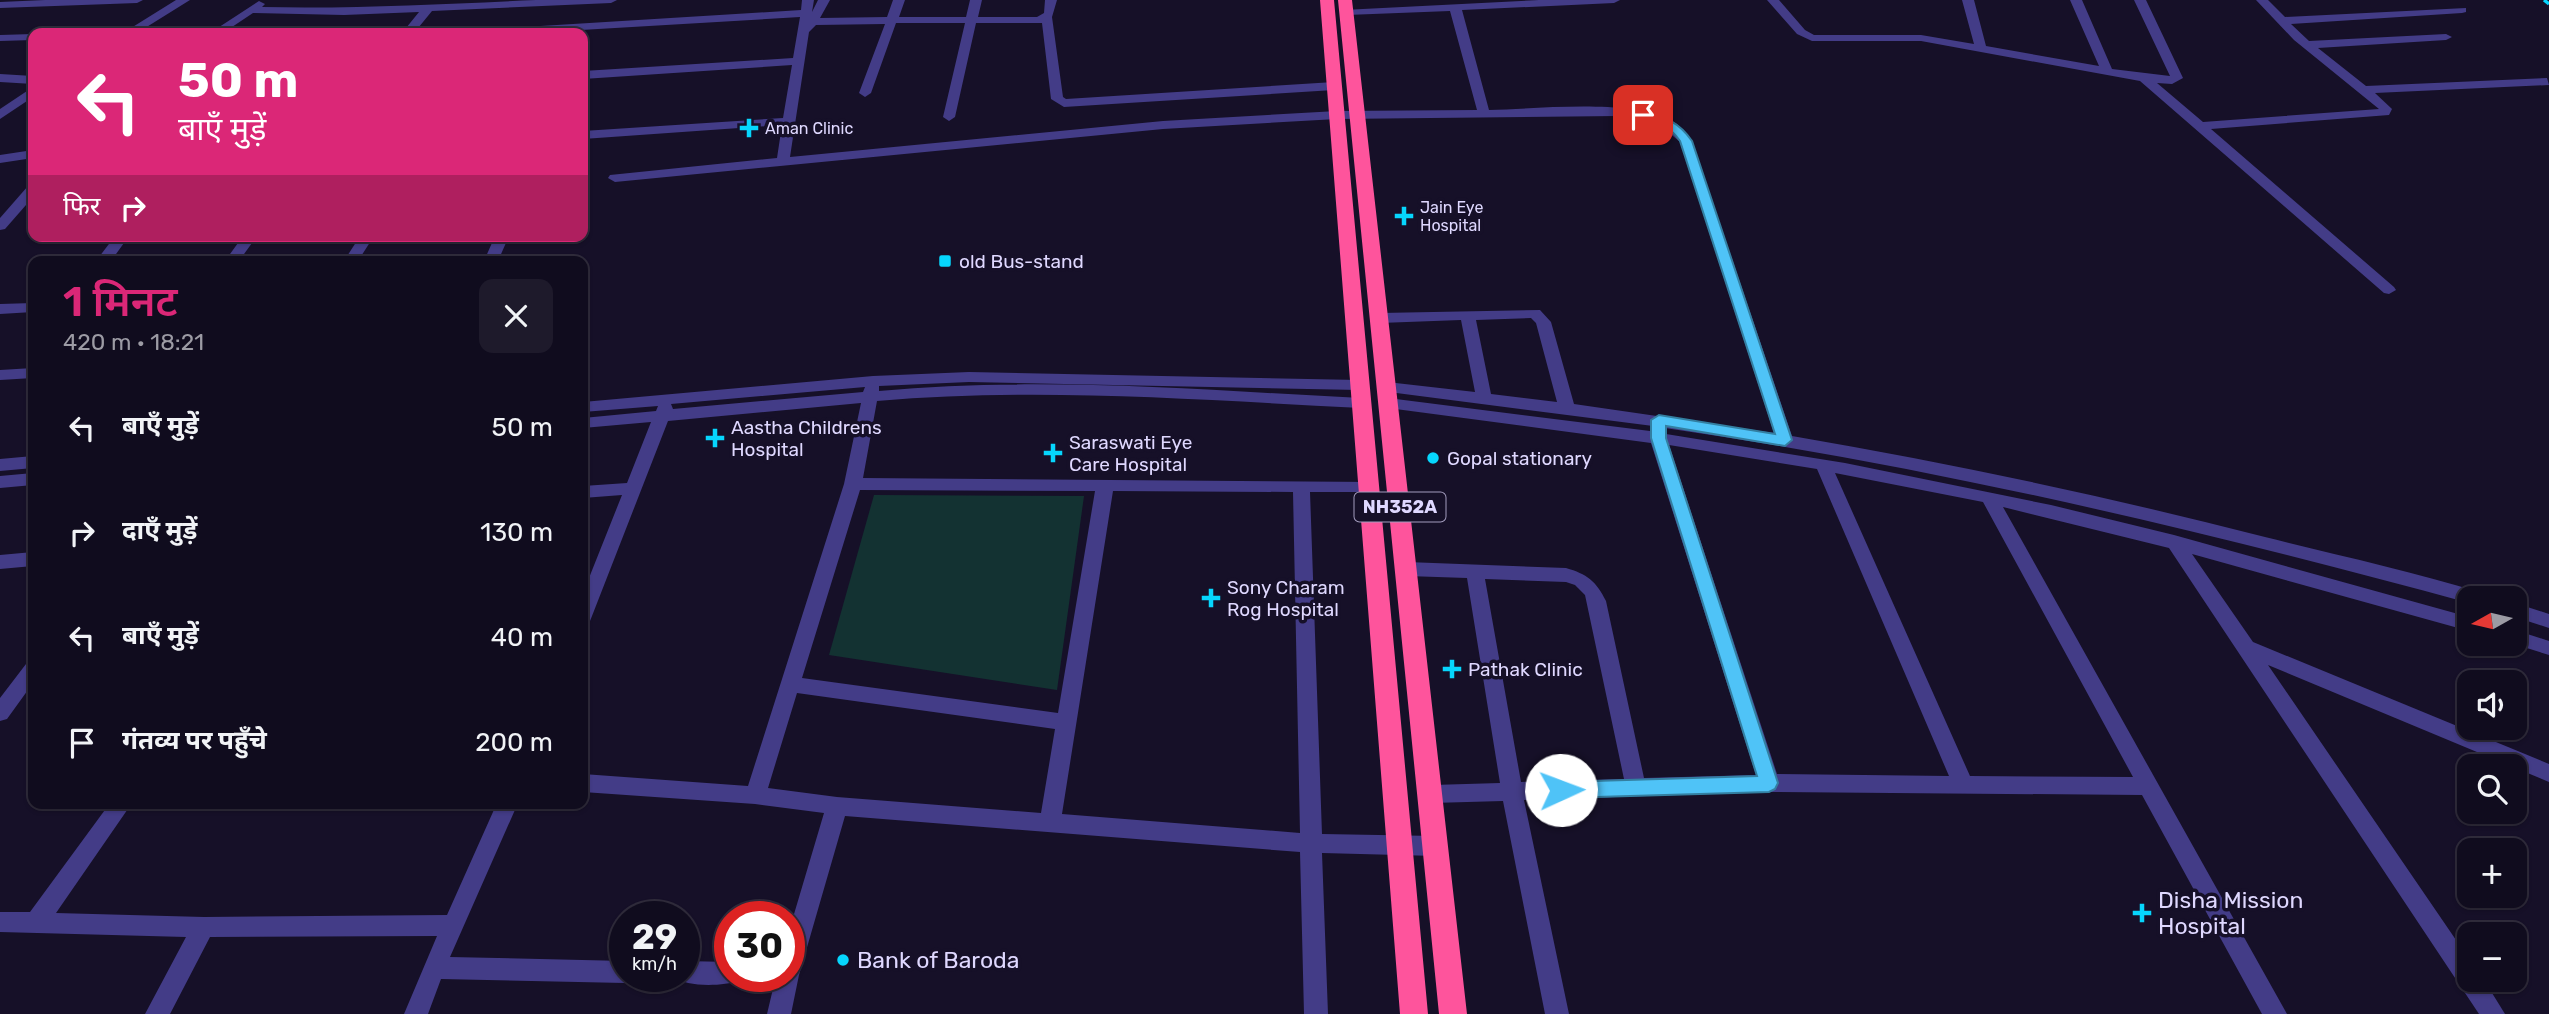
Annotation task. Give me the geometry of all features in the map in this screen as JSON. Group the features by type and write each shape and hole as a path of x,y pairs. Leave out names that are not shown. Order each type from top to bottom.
{"highway":[{"name":"NH352A","path":"1327,0 1414,1014"},
{"name":"NH352A","path":"1346,6 1432,794 1453,1014"}],"street":[{"path":"0,5 138,0"},
{"path":"137,28 184,0"},
{"path":"223,28 264,0"},
{"path":"344,12 354,0"},
{"path":"250,10 344,12 431,5 611,0"},
{"path":"783,160 800,41 809,12 824,0"},
{"path":"865,93 899,0"},
{"path":"949,117 976,0"},
{"path":"1051,0 1046,18 1057,99 1064,103 1334,86"},
{"path":"1346,6 1455,7 1614,0"},
{"path":"1773,0 1801,32 1812,38 1909,37 2106,69 2144,78 2177,78 2140,0"},
{"path":"1968,0 1981,48"},
{"path":"2076,0 2106,69"},
{"path":"2201,126 2385,112 2386,109 2280,21 2262,0"},
{"path":"513,28 529,3"},
{"path":"412,28 431,5"},
{"path":"1455,7 1484,113"},
{"path":"2280,21 2462,10"},
{"path":"581,28 809,12 892,20 1046,18"},
{"path":"0,38 28,37"},
{"path":"2307,45 2446,37"},
{"path":"588,75 797,61"},
{"path":"0,78 28,80"},
{"path":"2144,78 2389,290"},
{"path":"2363,90 2546,82"},
{"path":"0,115 28,95"},
{"path":"615,178 1163,125 1336,115 1618,112 1661,119 1678,130 1686,141 1785,440"},
{"path":"588,135 789,121"},
{"path":"0,159 28,155"},
{"path":"3,220 28,194"},
{"path":"3,220 28,216"},
{"path":"107,256 117,242"},
{"path":"0,309 28,307"},
{"path":"1380,318 1528,313 1540,316 1567,408"},
{"path":"1468,315 1483,398"},
{"path":"0,375 28,373"},
{"path":"588,407 666,407 872,389 1360,394"},
{"path":"755,795 853,484 872,389"},
{"path":"1388,395 1483,398 1567,408 1824,466 1989,498 2174,541 2457,621"},
{"path":"1388,395 1658,429 1785,440 2008,482 2314,554 2457,593"},
{"path":"588,422 666,407"},
{"path":"588,604 666,407"},
{"path":"1658,429 1769,783"},
{"path":"0,465 28,462"},
{"path":"1824,466 1964,786"},
{"path":"0,482 28,479"},
{"path":"853,484 1368,486"},
{"path":"1050,824 1105,485"},
{"path":"1301,486 1316,1014"},
{"path":"588,492 635,488"},
{"path":"1989,498 2275,1014"},
{"path":"2174,541 2457,960"},
{"path":"2314,554 2320,582"},
{"path":"0,562 28,559"},
{"path":"1407,569 1566,575 1582,578 1597,601 1636,788"},
{"path":"1475,572 1512,791 1557,1014"},
{"path":"2527,614 2549,621"},
{"path":"2527,641 2549,648"},
{"path":"2247,648 2549,773"},
{"path":"0,713 28,676"},
{"path":"790,684 1067,722"},
{"path":"588,783 755,795 836,806 1050,824 1310,843 1436,846"},
{"path":"1432,794 1769,783 2150,786"},
{"path":"805,915 836,806"},
{"path":"36,922 118,809"},
{"path":"416,1014 505,809"},
{"path":"0,922 204,926 455,925"},
{"path":"157,1014 204,926"},
{"path":"434,968 609,971"},
{"path":"779,1014 784,992"},
{"path":"2479,992 2493,1014"}],"green space":[{"path":"874,495 1084,496 1057,690 829,655"}],"railway":[{"path":"2544,0 2549,4"}],"place":[{"name":"Aman Clinic","path":"749,128"},
{"name":"Jain Eye Hospital","path":"1404,216"},
{"name":"old Bus-stand","path":"945,261"},
{"name":"Aastha Childrens Hospital","path":"715,438"},
{"name":"Saraswati Eye Care Hospital","path":"1053,453"},
{"name":"Gopal stationary","path":"1433,458"},
{"name":"Sony Charam Rog Hospital","path":"1211,598"},
{"name":"Pathak Clinic","path":"1452,669"},
{"name":"Disha Mission Hospital","path":"2142,913"},
{"name":"Bank of Baroda","path":"843,960"}],"route":[{"path":"1561,790 1769,783 1658,438 1659,420 1785,440 1686,141 1678,130 1661,119 1643,115"}]}
